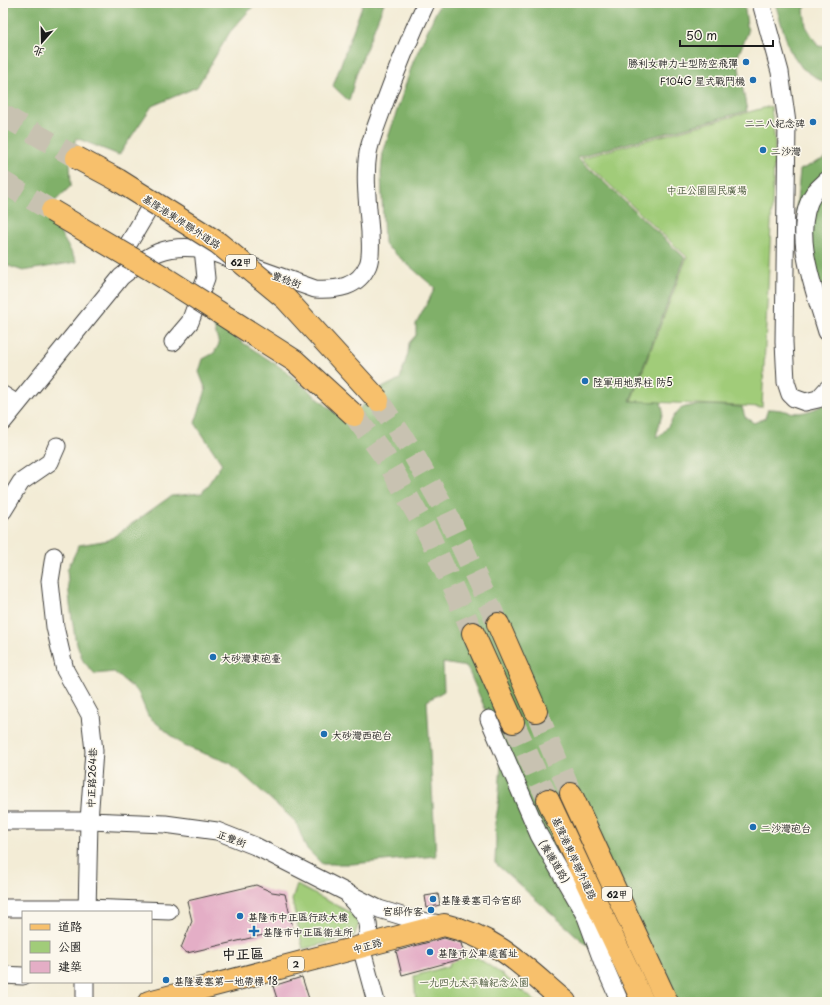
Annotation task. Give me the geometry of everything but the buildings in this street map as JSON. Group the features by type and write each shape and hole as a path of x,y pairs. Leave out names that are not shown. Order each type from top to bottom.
{"main road":[{"name":"基隆港東岸聯外道路","path":"77,158 153,202 218,243 286,300 378,400"},
{"path":"52,211 123,252 220,312 295,361 354,415"},
{"path":"498,624 536,711"},
{"path":"473,633 513,722"},
{"name":"62甲","path":"571,794 665,998"},
{"name":"基隆港東岸聯外道路","path":"548,800 635,1001"},
{"name":"中正路","path":"152,1002 444,925 462,929 504,950 565,1002"}],"street":[{"name":"豐稔街","path":"3,422 10,400 121,277 142,260 156,252 172,248 189,247 203,250 315,289 332,290 349,286 361,276 369,264 371,248 367,172 368,154 373,135 395,73 426,3"},
{"path":"761,3 780,72 786,123 784,342 786,382 790,394 794,398 805,402 818,399 827,389"},
{"path":"827,180 814,194 804,224 805,244 815,298 827,332"},
{"path":"123,252 153,202"},
{"path":"173,342 190,322 206,278 203,250"},
{"path":"3,511 21,482 50,462 57,446"},
{"name":"中正路264巷","path":"54,556 50,581 55,627 65,670 90,715 94,751 89,821 87,910"},
{"name":"(養護道路)","path":"489,719 539,835 586,918 603,963 635,1001"},
{"name":"正豐街","path":"3,821 89,821 166,824 217,832 255,846 379,909 415,920 444,925"},
{"path":"346,893 364,914 369,925 368,938 361,947 376,1002"},
{"path":"3,908 169,910"},
{"path":"3,976 22,976"},
{"path":"85,983 85,1002"}],"green space":[{"path":"3,3 256,3 230,32 197,87 152,106 119,155 76,138 70,161 71,186 53,203 58,229 77,262 23,271 3,264"},
{"path":"363,3 384,3 356,75 349,101 333,86"},
{"path":"440,3 744,3 748,32 737,58 747,111 577,157 685,258 630,401 661,402 663,411 656,437 663,433 678,411 690,406 708,405 742,407 745,417 754,423 765,418 768,409 800,413 827,403 827,1002 621,1002 625,979 495,863 495,823 498,807 502,748 467,667 443,663 444,691 427,701 436,856 352,864 322,864 306,848 296,822 230,763 184,746 148,716 138,692 114,672 95,674 83,661 75,638 67,570 79,545 109,540 171,496 202,493 222,464 195,423 206,390 199,372 203,359 214,353 219,344 213,323 283,369 339,416 350,417 380,389 400,379 408,353 409,343 416,335 416,324 435,288 384,244 381,173 383,153 413,62"},
{"path":"775,3 808,3 804,10 806,26 818,46 827,47 827,85 802,68 789,49"},
{"name":"中正公園國民廣場","path":"771,106 775,144 762,407 631,401 687,257 581,158"},
{"path":"827,157 827,171 810,190 802,211 796,212 800,170"},
{"path":"827,189 827,312 815,265 811,232 812,217 817,202"},
{"path":"297,885 355,915 359,924 354,936 303,949 292,900"},
{"name":"一九四九太平輪紀念公園","path":"455,947 487,964 536,1002 416,1002 414,976 449,966"}],"tunnel":[{"path":"3,115 77,158"},
{"path":"3,182 52,211"},
{"path":"378,400 411,450 446,512 498,624"},
{"path":"354,415 385,457 429,535 473,633"},
{"path":"536,711 571,794"},
{"path":"513,722 548,800"}],"place":[{"name":"勝利女神力士型防空飛彈","path":"746,62"},
{"name":"F104G 星式戰鬥機","path":"753,80"},
{"name":"二二八紀念碑","path":"813,122"},
{"name":"二沙灣","path":"763,150"},
{"name":"陸軍用地界柱 防5","path":"585,381"},
{"name":"大砂灣東砲臺","path":"213,657"},
{"name":"大砂灣西砲台","path":"324,734"},
{"name":"二沙灣砲台","path":"753,827"},
{"name":"基隆要塞司令官邸","path":"433,899"},
{"name":"官邸作客","path":"431,910"},
{"name":"基隆市中正區行政大樓","path":"240,916"},
{"name":"基隆市中正區衛生所","path":"254,931"},
{"name":"基隆市公車處舊址","path":"430,952"},
{"name":"基隆要塞第一地帶標 18","path":"166,980"}],"district":[{"name":"中正區","path":"243,953"}]}
